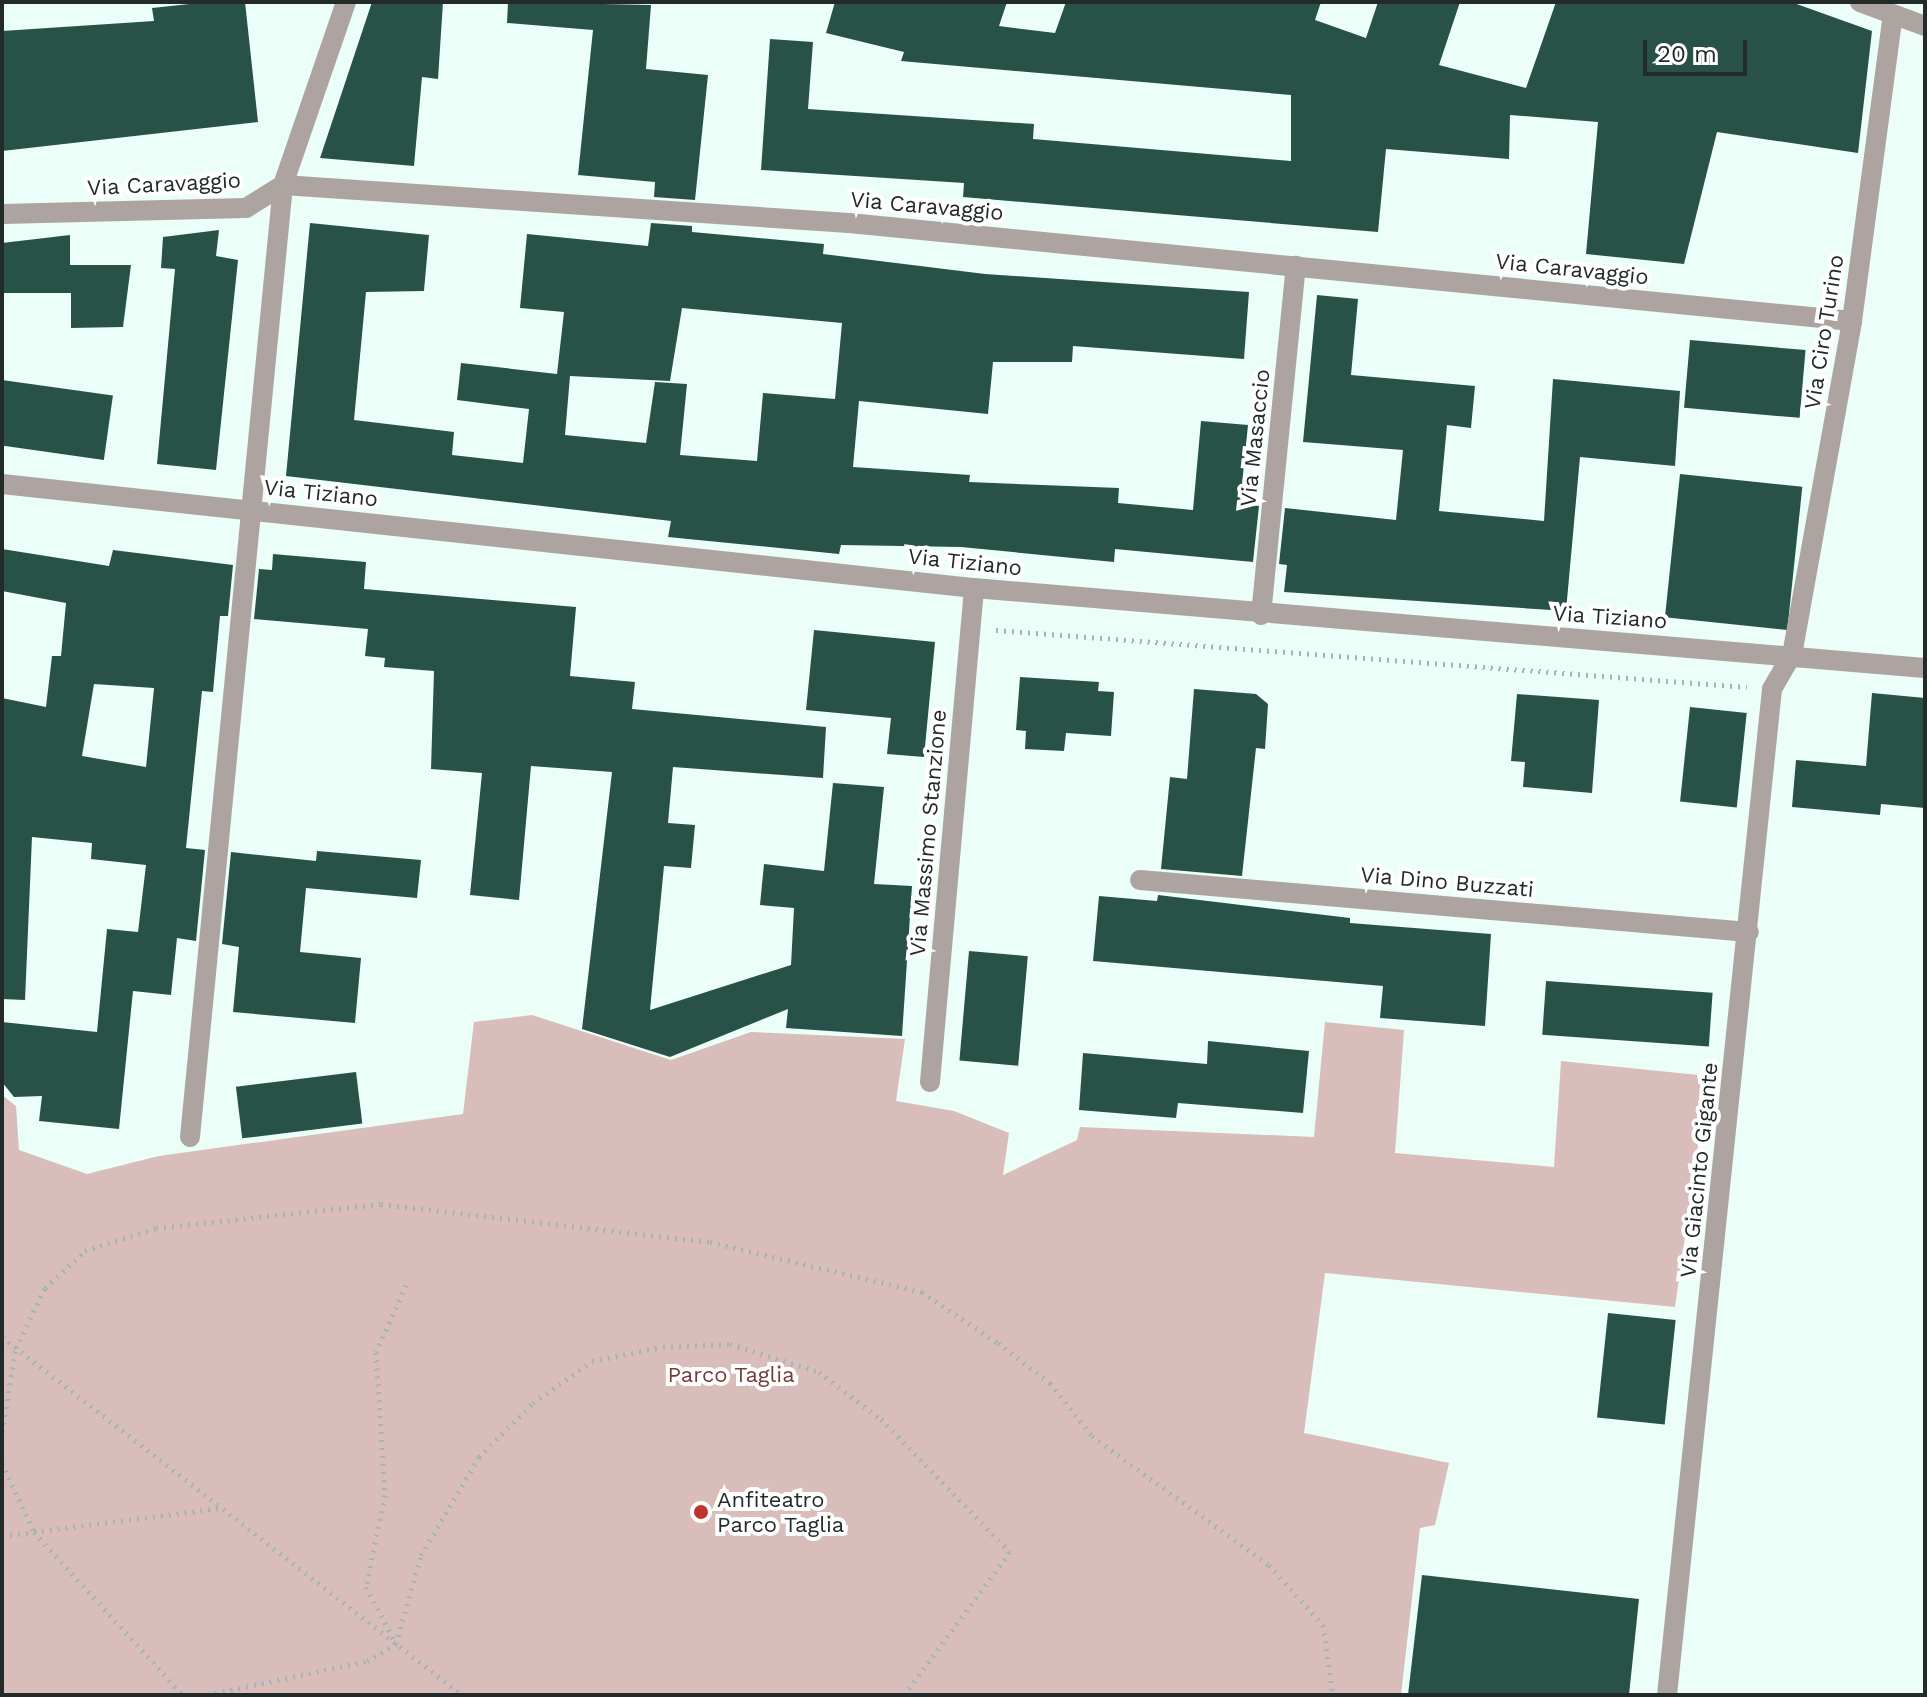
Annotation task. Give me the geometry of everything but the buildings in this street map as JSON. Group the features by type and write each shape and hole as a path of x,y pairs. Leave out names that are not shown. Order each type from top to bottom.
{"street":[{"path":"190,1137 283,185 346,2"},
{"path":"1860,2 1925,26"},
{"name":"Via Ciro Turino","path":"1792,655 1852,321 1893,15"},
{"name":"Via Caravaggio","path":"2,214 246,208 283,185 849,223 1852,321"},
{"name":"Via Masaccio","path":"1261,615 1296,266"},
{"name":"Via Tiziano","path":"2,484 974,588 1261,615 1925,668"},
{"name":"Via Massimo Stanzione","path":"930,1082 974,588"},
{"name":"Via Giacinto Gigante","path":"1667,1695 1772,689 1792,655"},
{"name":"Via Dino Buzzati","path":"1140,880 1749,932"}],"path":[{"path":"971,627 1772,689"},
{"path":"2,1432 16,1348 45,1288 85,1251 156,1228 381,1204 710,1242 907,1288 998,1343 1050,1383 1092,1436 1269,1565 1323,1625 1333,1695"},
{"path":"396,1644 366,1587 385,1495 376,1352 406,1285"},
{"path":"2,1337 462,1695"},
{"path":"207,1695 367,1661 396,1644 421,1555 479,1457 533,1403 592,1361 663,1347 730,1344 819,1372 881,1419 1010,1552 904,1695"},
{"path":"2,1463 34,1532 183,1695"},
{"path":"2,1536 222,1508"}],"green space":[{"name":"Parco Taglia","path":"532,1015 671,1060 751,1032 905,1039 896,1101 954,1111 1009,1133 1003,1175 1077,1140 1080,1127 1314,1137 1325,1022 1404,1030 1395,1153 1554,1167 1561,1061 1708,1076 1675,1307 1325,1273 1304,1433 1449,1463 1435,1525 1420,1528 1401,1695 2,1695 2,1095 16,1106 19,1150 87,1174 159,1156 463,1114 474,1022"}],"place":[{"name":"Anfiteatro Parco Taglia","path":"701,1512"}]}
